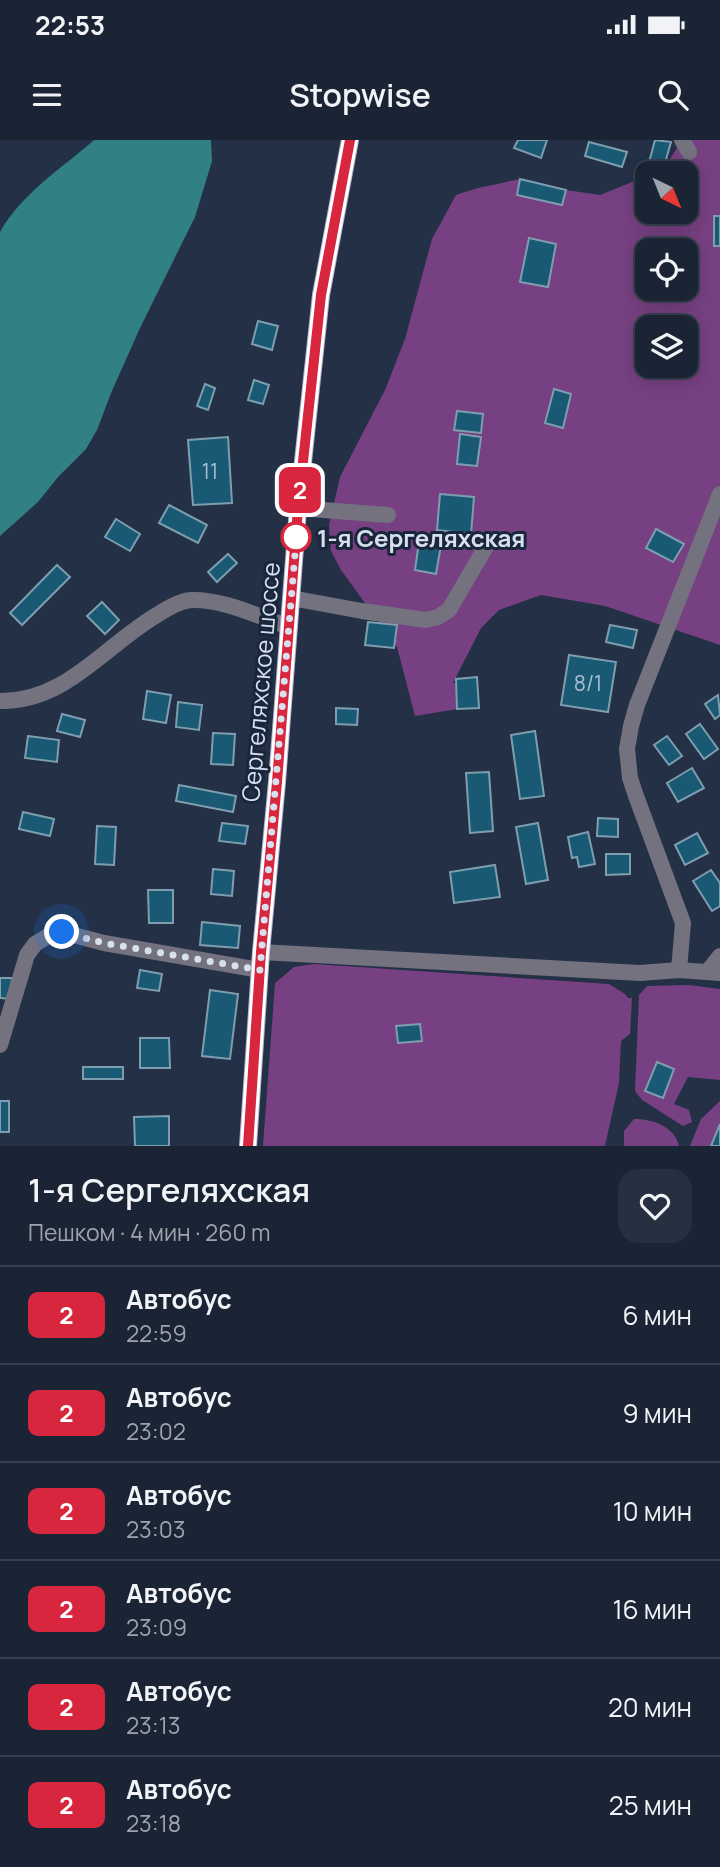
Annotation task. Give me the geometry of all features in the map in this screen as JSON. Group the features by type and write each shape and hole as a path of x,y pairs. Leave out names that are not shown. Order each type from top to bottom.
{"main road":[{"name":"Сергеляхское шоссе","path":"248,1146 298,508 321,295 350,140"}],"street":[{"path":"679,970 683,923 636,796 627,749 637,705 720,494"},
{"path":"298,508 388,515"},
{"path":"291,598 426,620 438,617 449,610 488,543"},
{"path":"0,701 35,698 60,687 134,628 164,610 188,600 211,602 290,627"},
{"path":"0,1045 27,955 36,944 48,936 62,932 104,943 261,961 640,973 679,970 714,972 720,956"}],"shaded area":[{"path":"94,140 211,140 212,161 195,217 140,328 97,430 86,449 38,502 0,536 0,232 31,193"},
{"path":"682,140 720,140 720,645 605,606 541,595 499,610 481,628 453,683 456,683 457,709 415,716 397,647 341,570 331,551 329,525 340,477 385,390 405,339 432,239 456,195 520,179 600,195 635,181 635,224 698,224 698,161 669,161"},
{"path":"314,964 609,984 632,998 630,1034 621,1041 619,1083 605,1146 263,1146 275,983 294,967"},
{"path":"689,985 720,989 720,1080 688,1077 674,1104 689,1110 692,1122 683,1126 642,1100 635,1091 639,995 647,986"},
{"path":"720,1101 720,1146 690,1146 701,1119"},
{"path":"634,1119 662,1125 673,1133 679,1146 624,1146 624,1131"}],"building":[{"path":"518,140 547,140 541,158 514,148"},
{"path":"655,140 671,142 666,161 649,161"},
{"path":"589,142 627,152 622,167 585,156"},
{"path":"520,179 566,190 562,205 517,195"},
{"path":"714,216 720,216 720,246 714,246"},
{"path":"529,238 556,244 548,287 520,282"},
{"path":"258,321 278,326 272,350 252,344"},
{"path":"254,380 269,385 263,404 248,400"},
{"path":"205,384 215,388 208,410 197,406"},
{"path":"554,389 571,394 563,428 545,423"},
{"path":"457,411 483,414 481,433 454,430"},
{"path":"460,434 481,437 477,466 457,464"},
{"path":"228,437 232,503 193,505 188,440"},
{"path":"440,494 474,497 471,534 437,530"},
{"path":"169,505 207,525 198,543 159,523"},
{"path":"116,519 140,534 130,551 105,537"},
{"path":"656,529 684,544 673,562 646,548"},
{"path":"419,542 441,545 436,574 415,570"},
{"path":"228,554 237,563 217,582 208,572"},
{"path":"57,565 70,577 22,625 10,613"},
{"path":"102,602 119,620 105,634 87,616"},
{"path":"368,622 397,625 394,648 365,645"},
{"path":"610,625 637,630 633,648 606,642"},
{"path":"569,655 616,662 608,712 561,705"},
{"path":"477,677 479,708 457,709 456,679"},
{"path":"147,691 171,695 166,723 143,719"},
{"path":"718,695 720,715 715,719 705,704"},
{"path":"178,702 202,705 199,730 176,727"},
{"path":"336,708 358,709 357,725 336,724"},
{"path":"62,714 85,720 80,737 57,731"},
{"path":"700,724 718,749 704,759 686,734"},
{"path":"535,731 544,796 520,799 511,735"},
{"path":"213,733 235,734 233,765 211,764"},
{"path":"28,736 59,740 57,762 25,758"},
{"path":"667,736 682,756 669,765 654,745"},
{"path":"692,768 704,788 678,802 667,783"},
{"path":"489,772 493,831 470,833 466,773"},
{"path":"179,785 236,796 233,812 176,801"},
{"path":"23,812 54,819 50,836 19,829"},
{"path":"598,818 618,819 618,837 597,836"},
{"path":"222,823 248,826 245,844 219,841"},
{"path":"538,823 548,880 526,884 516,827"},
{"path":"97,826 116,827 114,865 95,864"},
{"path":"588,832 595,864 579,867 577,857 572,858 568,837"},
{"path":"697,833 708,853 685,865 675,845"},
{"path":"606,854 630,854 630,874 606,875"},
{"path":"495,865 500,897 454,903 450,872"},
{"path":"213,869 234,871 232,896 211,894"},
{"path":"711,870 720,883 720,906 712,911 693,881"},
{"path":"148,890 173,890 173,923 149,923"},
{"path":"202,922 240,926 238,948 200,945"},
{"path":"140,970 162,974 159,991 137,988"},
{"path":"0,978 12,978 11,999 0,998"},
{"path":"210,990 238,994 230,1059 202,1056"},
{"path":"420,1024 422,1041 398,1043 396,1026"},
{"path":"140,1038 169,1038 170,1068 140,1068"},
{"path":"657,1062 674,1069 663,1098 645,1091"},
{"path":"83,1067 123,1067 123,1079 83,1079"},
{"path":"0,1101 9,1101 9,1132 0,1132"},
{"path":"169,1116 169,1146 135,1146 134,1117"},
{"path":"720,1124 720,1146 711,1146"}],"bus line":[{"name":"2","path":"248,1146 261,952 298,508 321,295 350,140"}],"place":[{"name":"1-я Сергеляхская","path":"296,537"}],"route":[{"path":"62,932 104,943 260,970 297,530 296,537"}]}
